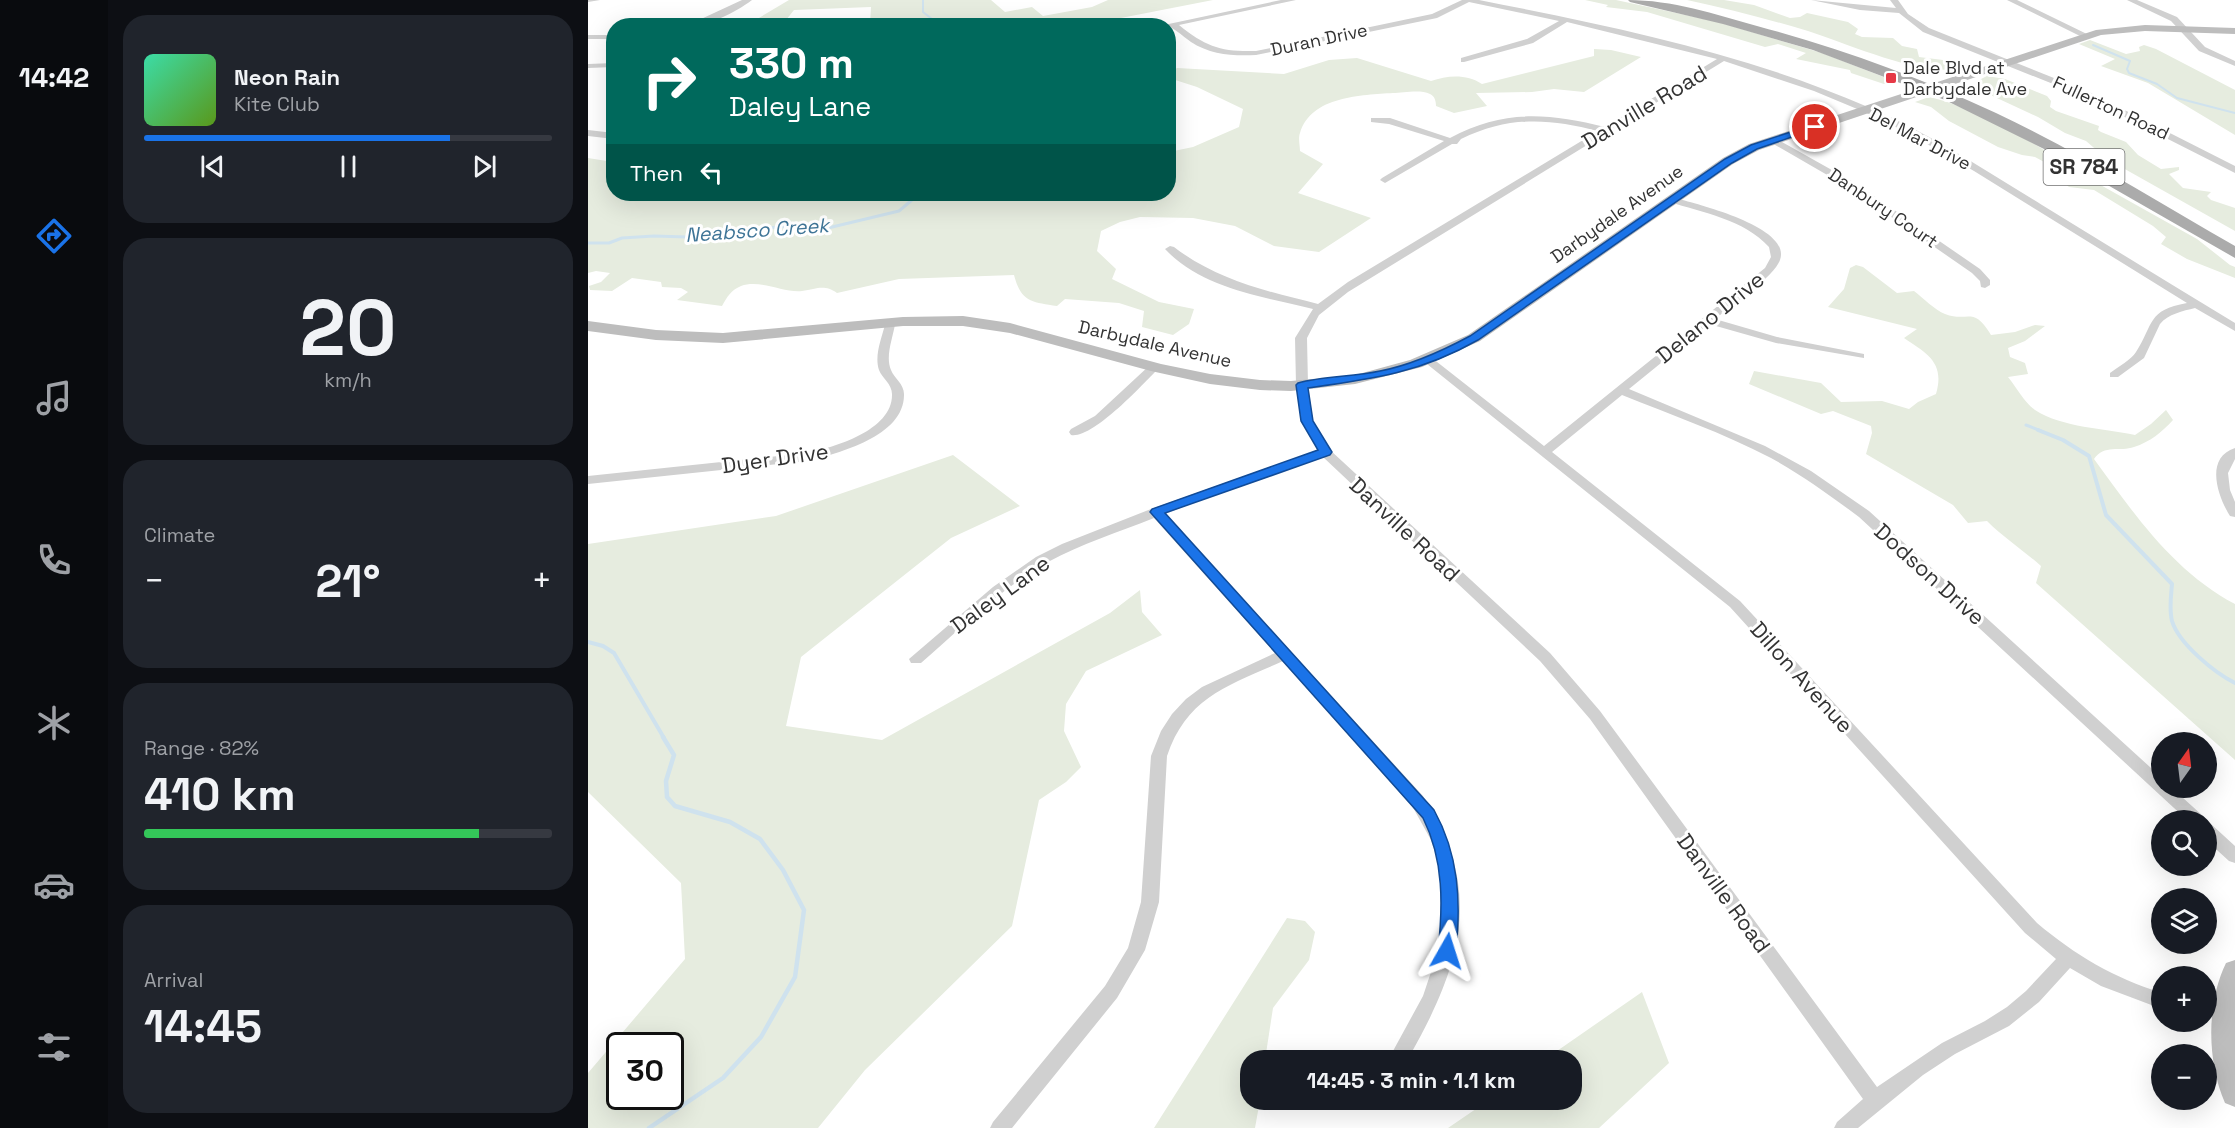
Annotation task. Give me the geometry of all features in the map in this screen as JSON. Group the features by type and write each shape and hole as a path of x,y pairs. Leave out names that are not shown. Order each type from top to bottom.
{"main road":[{"name":"SR 784","path":"1634,0 1692,12 1792,39 1936,86 2235,253"},
{"name":"SR 784","path":"1668,0 1814,37 1936,86 2056,138 2235,239"}],"street":[{"path":"588,0 596,0"},
{"path":"711,18 748,0"},
{"path":"1176,24 1292,0"},
{"name":"Duran Drive","path":"1176,30 1208,49 1227,53 1256,53 1434,16 1468,0"},
{"name":"Del Mar Drive","path":"1468,0 1646,36 1786,78 1866,110 1963,160 2235,328"},
{"path":"1815,0 1860,8 1900,11"},
{"name":"Fullerton Road","path":"1894,0 1900,11 1910,21 1926,30 2104,103 2235,170"},
{"path":"2011,0 2087,36"},
{"path":"2131,0 2174,19 2202,49 2235,64"},
{"path":"1464,60 1530,41 1566,20"},
{"name":"Darbydale Avenue","path":"588,326 649,335 723,338 941,321 984,323 1154,367 1228,382 1302,385 1357,379 1428,360 1474,338 1734,158 1773,140 2087,36 2130,28 2235,31"},
{"path":"588,37 606,37"},
{"name":"Danville Road","path":"1724,58 1352,284 1319,307 1305,327 1301,338 1302,385 1307,421 1325,452 1545,657 1571,685 1875,1100"},
{"path":"588,66 606,65"},
{"path":"1385,180 1482,126 1516,119 1566,120 1607,130"},
{"path":"1374,120 1390,121 1454,142"},
{"path":"588,132 606,135"},
{"name":"Danbury Court","path":"1773,140 1859,189 1976,271 1985,280 1985,285"},
{"name":"Delano Drive","path":"1544,452 1768,270 1776,258 1776,253 1765,235 1747,225 1672,200"},
{"path":"1170,249 1200,272 1221,281 1319,307"},
{"path":"2114,375 2140,356 2155,322 2160,317 2179,308 2196,305"},
{"path":"1706,320 1776,340 1860,356"},
{"name":"Dyer Drive","path":"588,480 807,457 859,441 887,419 897,400 895,384 885,369 883,361 890,324"},
{"name":"Dillon Avenue","path":"1428,360 1735,604 2031,928 2067,959 2101,979 2151,997"},
{"path":"1075,432 1099,419 1154,367"},
{"name":"Dodson Drive","path":"1621,390 1745,441 1836,493 1890,536 2186,810"},
{"name":"Daley Lane","path":"916,658 998,590 1041,560 1076,543 1156,512 1325,452"},
{"path":"2235,452 2227,459 2222,481 2224,492 2235,513"},
{"path":"1156,512 1417,800 1433,823 1443,852 1451,892 1447,951 1440,977 1426,1009 1403,1050"},
{"path":"1000,1128 1111,992 1136,950 1145,926 1150,902 1159,756 1162,739 1169,725 1179,712 1202,693 1285,654"},
{"path":"2217,840 2235,856"},
{"path":"1844,1128 1902,1078 2013,1013 2052,977 2067,959"},
{"path":"2217,1017 2235,971"},
{"path":"2217,1022 2225,1044 2235,1094"}],"shaded area":[{"path":"789,0 991,0 1005,12 1032,7 1043,16 1092,7 1108,0 1213,0 1121,18 870,18 871,7 794,10 788,18 759,18"},
{"path":"1585,0 1616,0 1718,22 1822,53 1894,81 1884,84 1851,73 1850,70 1796,59 1806,53 1778,44 1765,47 1647,12 1606,7 1608,5"},
{"path":"1687,0 1724,0 1754,5 1790,18 1800,17 1807,13 1848,22 1858,29 1855,34 1862,37 1893,38 1902,46 1917,49 1919,57 1951,61 1960,65 1959,68 1944,70 1906,64 1808,31"},
{"path":"2090,40 2126,54 2140,51 2139,47 2144,45 2156,49 2235,90 2235,135 2148,83 2101,66 2115,59 2079,44"},
{"path":"1594,49 1611,50 1641,57 1584,92 1554,89 1532,92 1476,93 1487,106 1454,113 1436,106 1430,94 1412,92 1381,94 1339,100 1315,111 1306,121 1300,133 1300,151 1323,164 1298,193 1371,218 1319,252 1274,246 1235,226 1193,218 1140,217 1120,222 1101,231 1097,251 1116,269 1112,279 1159,302 1194,309 1189,324 1173,335 1142,327 1144,311 1119,303 1065,299 1057,306 1034,302 1020,291 1014,275 899,279 837,293 824,288 795,291 748,284 735,290 722,306 677,300 688,292 681,288 662,287 661,282 632,278 612,291 590,290 589,286 601,282 610,273 596,271 588,273 588,158 606,161 606,201 1176,201 1176,151 1193,147 1239,127 1243,109 1197,87 1176,80 1177,68 1284,74 1329,60 1357,58 1431,81 1457,76 1470,78 1482,84 1594,56"},
{"path":"1987,76 2005,79 2047,96 2051,101 2050,107 2056,111 2099,126 2098,130 2126,142 2138,155 2161,169 2179,167 2179,170 2169,174 2183,188 2211,192 2207,196 2211,200 2235,208 2235,231 2107,159 2086,141 2065,133 2038,117 1984,92 1977,86 1977,81"},
{"path":"1929,97 1974,113 2008,130 2051,154 2084,180 2097,183 2197,239 2235,267 2235,278 2187,259 2161,244 2166,237 2153,226 2094,190 2069,187 2050,171 2046,163 2035,157 1998,147 1949,121 1931,107 1915,102"},
{"path":"1856,265 1863,267 1897,293 1914,291 1945,314 1975,318 1991,335 2015,332 2035,325 2045,326 2025,341 2008,348 2010,357 2025,363 2028,374 2008,377 2028,403 2046,416 2071,424 2135,435 2166,410 2173,420 2155,436 2134,447 2107,450 2098,454 2094,459 2140,521 2174,559 2213,591 2235,604 2235,760 2217,744 2217,732 2204,732 2036,583 2041,566 1987,521 1968,523 1953,505 1866,454 1872,433 1871,426 1833,411 1821,414 1749,384 1754,371 1821,383 1841,402 1882,401 1909,409 1936,394 1938,374 1932,360 1904,338 1917,329 1828,307 1844,289 1850,268"},
{"path":"953,455 1020,506 951,538 801,657 786,726 882,740 1110,613 1140,590 1142,612 1162,635 1086,671 1066,704 1064,731 1081,767 1066,782 1039,800 1012,926 865,1070 818,1128 588,1128 588,1073 606,1052 606,1110 684,1110 684,1032 623,1032 685,959 681,883 588,792 588,544 776,516"},
{"path":"1287,918 1305,921 1315,932 1309,960 1273,1008 1267,1050 1240,1050 1240,1110 1258,1110 1255,1128 1154,1128"},
{"path":"1642,992 1669,1063 1599,1128 1448,1128 1474,1110 1582,1110 1582,1050 1558,1050"}],"waterway":[{"name":"Neabsco Creek","path":"923,0 923,12 931,18"},
{"path":"2093,45 2130,61 2127,69 2129,73 2157,84 2177,98 2235,113"},
{"name":"Neabsco Creek","path":"588,243 609,243 622,238 654,236 687,237 807,224 818,228 828,228 899,211 911,201"},
{"path":"2026,425 2041,431"},
{"path":"2038,430 2063,440 2089,456 2106,515 2172,584 2170,602 2172,621 2176,630 2199,657 2235,683"},
{"name":"Neabsco Creek","path":"588,642 603,646 614,653 664,738"},
{"name":"Neabsco Creek","path":"649,1128 723,1078 761,1037 795,977 804,910 783,870 760,839 730,822 675,806 667,797 666,781 674,755 663,737"}],"place":[{"name":"Dale Blvd at Darbydale Ave","path":"1891,78"}],"route":[{"path":"1447,951 1451,892 1443,852 1429,814 1156,512 1325,452 1307,421 1302,385 1331,383 1382,374 1406,368 1456,348 1474,338 1728,161 1754,147 1815,127"}]}
